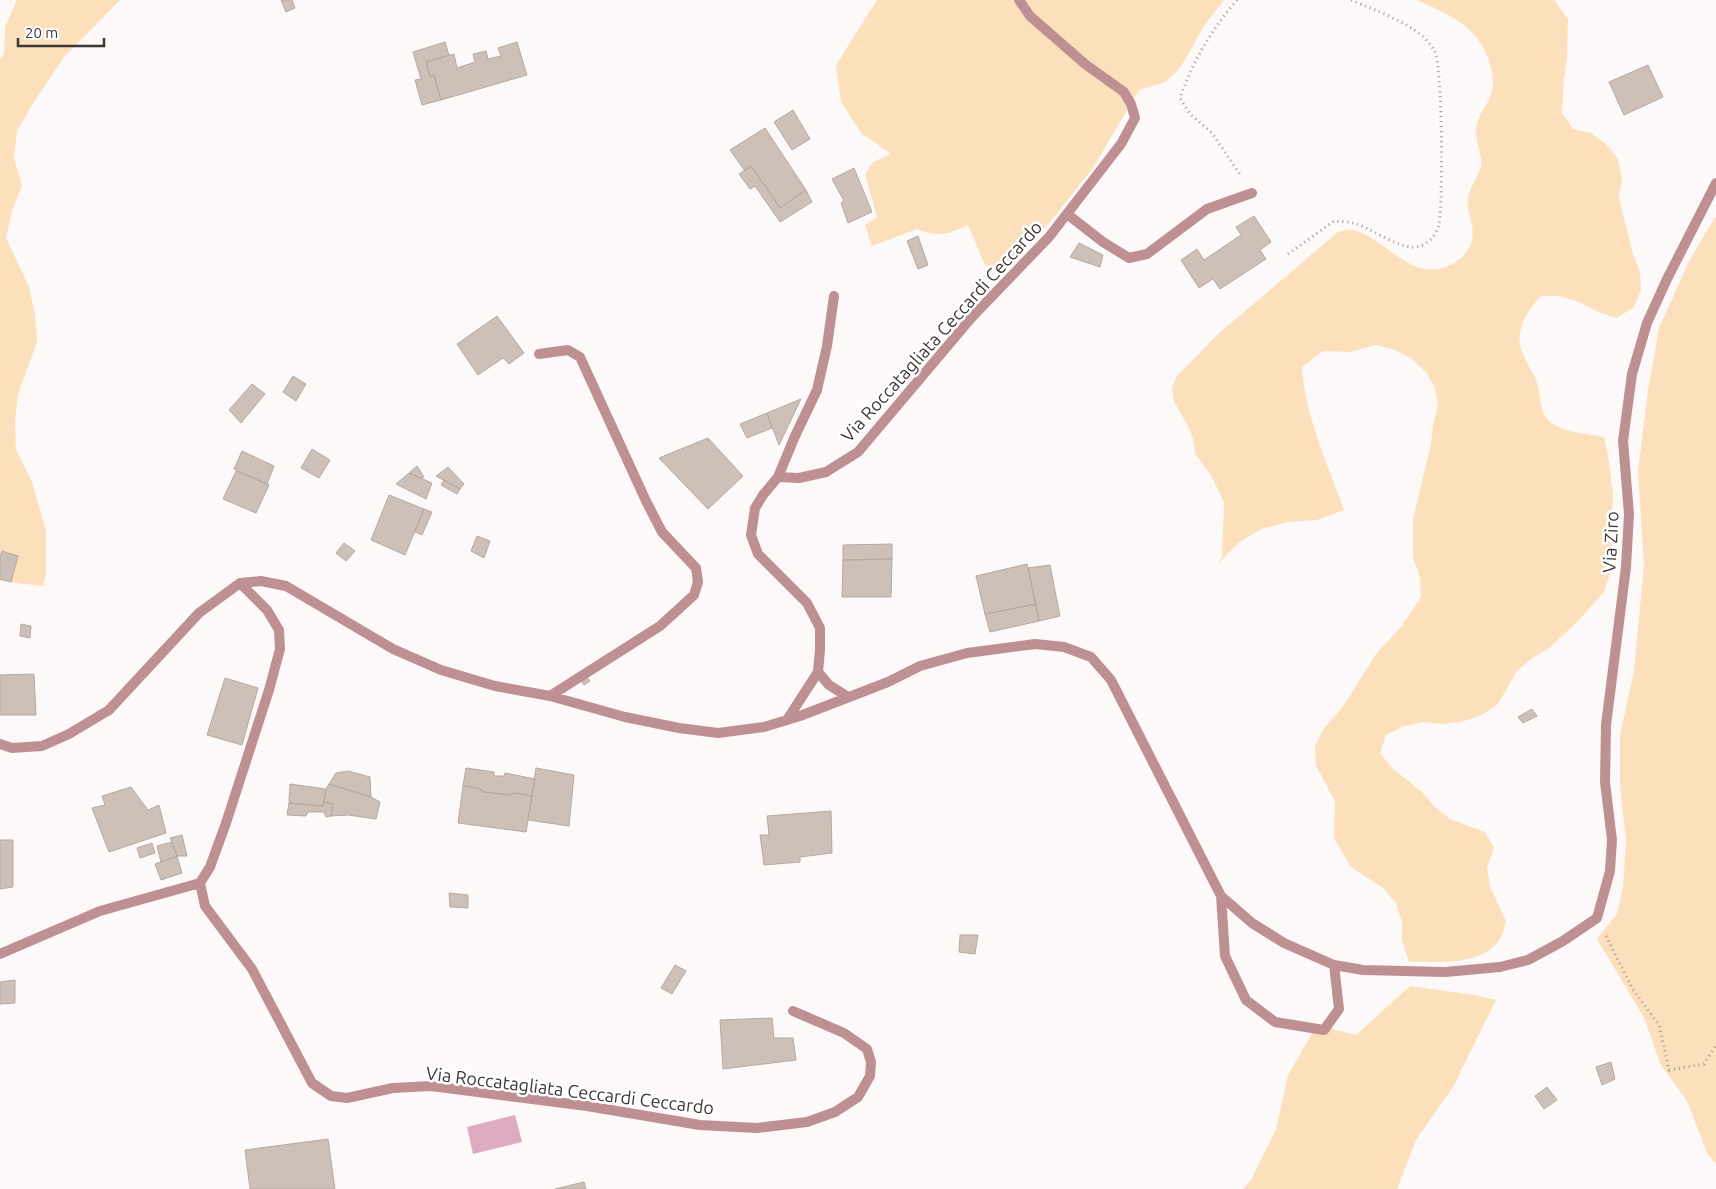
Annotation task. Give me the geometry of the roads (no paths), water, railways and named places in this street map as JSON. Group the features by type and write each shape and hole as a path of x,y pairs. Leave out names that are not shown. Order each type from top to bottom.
{"street":[{"name":"Via Roccatagliata Ceccardi Ceccardo","path":"778,477 799,478 826,472 858,452 972,317 1049,237 1121,144 1135,118 1132,104 1124,92 1085,64 1050,34 1030,16 1019,0"},
{"name":"Via Ziro","path":"1334,965 1363,970 1446,972 1500,967 1528,960 1563,941 1597,918 1610,871 1611,848 1605,782 1606,725 1626,567 1629,514 1623,441 1632,374 1646,323 1666,279 1716,183"},
{"path":"1067,214 1103,242 1129,258 1147,254 1207,209 1252,193"},
{"path":"787,720 818,672 820,628 815,615 807,603 758,554 750,535 755,508 762,495 778,477 817,390 827,346 834,296"},
{"path":"539,354 568,350 580,357 662,532 696,568 698,582 694,595 660,626 550,696"},
{"path":"0,744 12,748 42,746 69,734 109,710 199,613 240,583 261,581 286,586 392,649 441,670 495,686 550,696 626,717 679,728 718,733 764,727 787,720 888,682 920,666 967,653 1035,644 1064,646 1091,657 1111,680 1221,896 1252,923 1284,943 1334,965 1339,1009 1324,1030 1275,1022 1246,1000 1225,956 1221,896"},
{"path":"0,954 100,911 200,883 210,866 226,823 269,690 280,649 279,630 267,610 240,583"},
{"path":"818,672 829,685 848,697"},
{"name":"Via Roccatagliata Ceccardi Ceccardo","path":"200,883 205,906 252,969 312,1083 331,1096 347,1098 393,1088 431,1086 577,1105 700,1125 756,1128 806,1122 835,1112 858,1097 870,1076 871,1062 866,1050 856,1040 844,1033 793,1012"}]}
